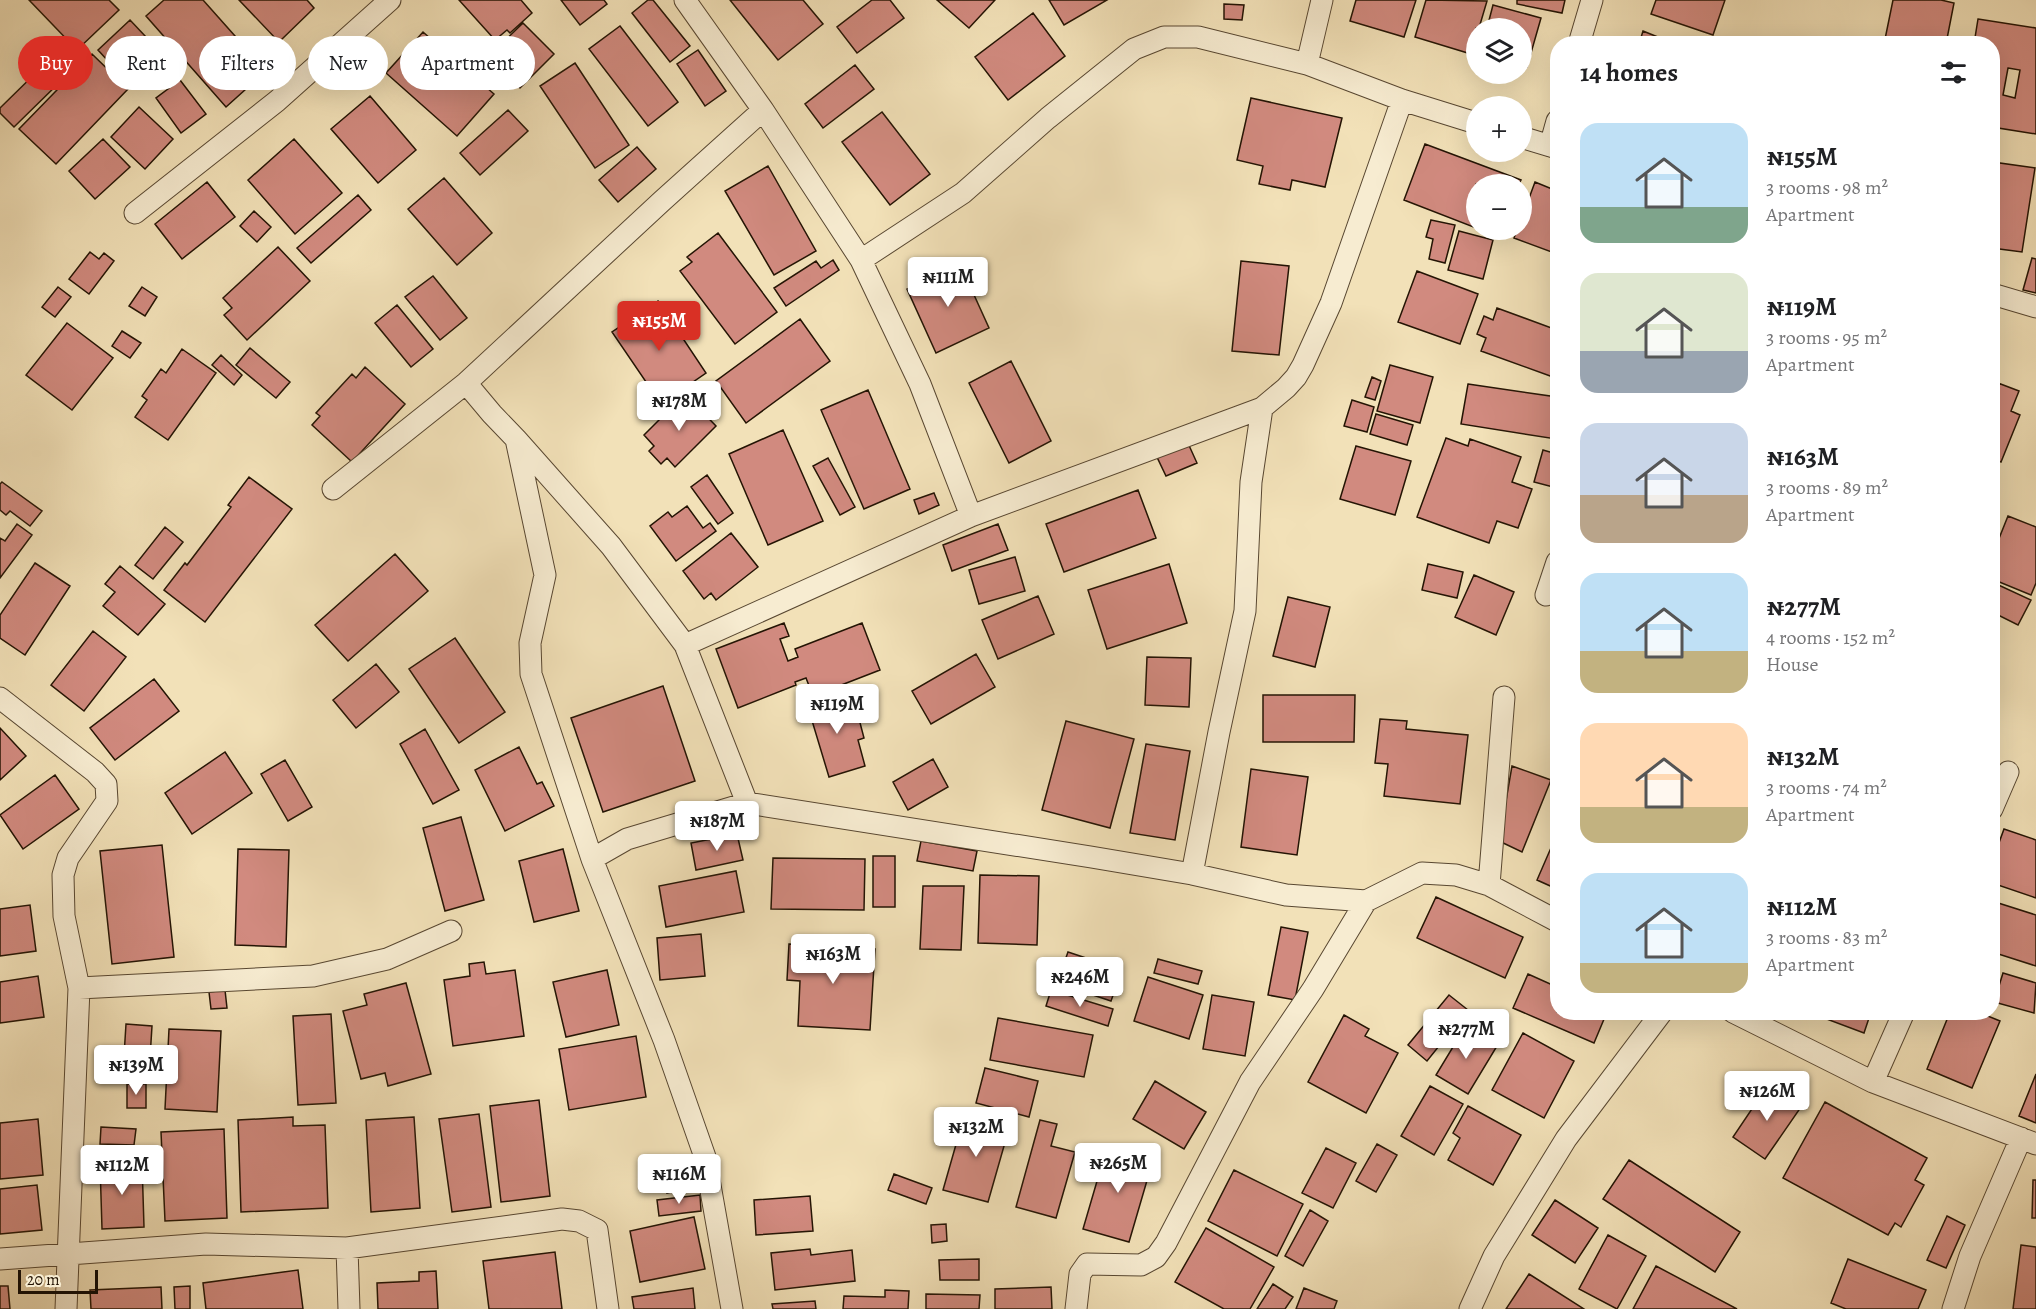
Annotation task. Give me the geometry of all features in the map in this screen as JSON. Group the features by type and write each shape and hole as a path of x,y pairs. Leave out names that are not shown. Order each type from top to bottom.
{"street":[{"path":"135,213 277,101 390,0"},
{"path":"685,0 763,110 861,260 920,384 971,516"},
{"path":"1307,64 1322,0"},
{"path":"1581,36 1592,0"},
{"path":"861,260 963,194 1048,118 1134,48 1164,37 1198,37 1307,64 1402,100 1466,120"},
{"path":"685,645 971,516 1262,408 1286,388 1303,365 1331,303 1402,100"},
{"path":"333,489 466,383 763,110"},
{"path":"1532,140 1550,146"},
{"path":"2000,296 2036,307"},
{"path":"466,383 611,546 685,645 747,803"},
{"path":"1192,874 1245,610 1251,482 1262,408"},
{"path":"516,439 545,574 530,643 531,674 592,859 664,1040 705,1157 732,1309"},
{"path":"1546,595 1550,583"},
{"path":"1489,885 1504,697"},
{"path":"0,698 95,772 106,784 107,801 68,858 63,875 64,916 79,988 66,1309"},
{"path":"2000,790 2008,772"},
{"path":"592,859 627,839 747,803 903,826 1192,874 1286,895 1366,901 1422,873 1456,875 1489,885 1550,917"},
{"path":"1076,1309 1080,1274 1088,1264 1141,1265 1156,1257 1166,1243 1250,1082 1313,989 1366,901"},
{"path":"79,988 313,976 387,959 451,931"},
{"path":"1470,1309 1494,1256 1566,1139 1656,1020"},
{"path":"1749,1020 1873,1082 2028,1141 1970,1256 1953,1309"},
{"path":"1873,1082 1900,1020"},
{"path":"0,1259 206,1244 347,1248 562,1219 579,1221 597,1230 608,1309"},
{"path":"347,1248 349,1309"}],"building":[{"path":"29,0 109,0 119,10 92,36 64,36"},
{"path":"164,0 203,0 235,36 199,36 199,76 187,63 187,36 164,36 146,16"},
{"path":"239,0 307,0 314,8 285,36 273,36"},
{"path":"459,0 521,0 532,13 510,33 507,30 500,36 491,36"},
{"path":"561,0 604,0 607,4 580,25"},
{"path":"648,0 653,0 690,46 670,62 632,13"},
{"path":"730,0 803,0 823,24 778,60"},
{"path":"872,0 890,0 904,18 857,53 837,27"},
{"path":"937,0 995,0 969,28"},
{"path":"1049,0 1107,0 1064,25"},
{"path":"1356,0 1416,0 1404,37 1350,21"},
{"path":"1426,0 1487,1 1482,18 1466,18 1466,52 1415,37"},
{"path":"1517,0 1565,0 1562,13 1517,4"},
{"path":"1656,0 1725,0 1713,35 1651,14"},
{"path":"1893,0 1941,0 1954,3 1948,36 1886,36"},
{"path":"1224,4 1244,5 1242,20 1224,19"},
{"path":"1493,5 1541,18 1532,50 1532,18 1490,18"},
{"path":"1033,13 1065,56 1008,100 975,57"},
{"path":"1978,19 2036,28 2036,134 2000,128 2000,36 1975,36","holes":["2008,68 2020,70 2015,98 2003,95"]},
{"path":"130,20 145,36 113,36"},
{"path":"523,23 554,54 535,73 535,36 510,36"},
{"path":"620,26 678,102 648,126 589,49"},
{"path":"1643,31 1655,36 1641,36"},
{"path":"105,43 105,58 98,50"},
{"path":"698,50 726,91 705,106 677,64"},
{"path":"93,55 105,67 105,90 127,90 56,164 19,129 57,90 93,90"},
{"path":"400,57 400,85 388,75 388,71"},
{"path":"575,63 629,145 595,168 540,86"},
{"path":"855,65 874,89 823,128 805,104"},
{"path":"187,89 206,114 181,133 156,98 167,90"},
{"path":"18,90 52,90 14,127 0,113 0,108"},
{"path":"211,90 245,90 226,107"},
{"path":"405,90 489,90 494,94 457,136"},
{"path":"370,96 416,150 378,183 331,129"},
{"path":"1251,98 1342,118 1325,187 1292,180 1290,190 1259,184 1263,166 1237,160"},
{"path":"139,107 173,139 145,169 111,137"},
{"path":"508,110 528,131 480,175 460,153"},
{"path":"882,112 930,174 890,205 842,142"},
{"path":"103,139 130,167 95,199 69,171"},
{"path":"294,139 342,193 295,234 248,180"},
{"path":"1425,144 1466,159 1466,162 1473,162 1505,174 1466,174 1466,224 1404,200"},
{"path":"637,147 656,169 618,202 599,180"},
{"path":"2000,163 2035,168 2022,252 2000,249"},
{"path":"768,166 816,251 774,275 725,191"},
{"path":"444,178 492,233 457,265 408,209"},
{"path":"207,182 235,217 182,259 155,224"},
{"path":"1535,182 1550,188 1550,251 1519,240 1532,240 1532,190"},
{"path":"358,195 371,210 311,263 297,248"},
{"path":"254,211 271,227 257,242 240,226"},
{"path":"1431,220 1455,225 1445,263 1429,259 1433,239 1426,237"},
{"path":"1459,231 1466,233 1466,240 1493,240 1483,279 1448,270"},
{"path":"718,233 777,312 735,344 680,271 692,262 687,257"},
{"path":"278,247 310,281 247,340 224,315 232,308 223,298"},
{"path":"90,252 99,259 104,253 114,261 89,294 69,279"},
{"path":"2032,258 2036,259 2036,293 2023,290"},
{"path":"833,260 839,270 786,306 774,288 816,261 821,268"},
{"path":"1241,261 1289,266 1279,355 1232,351"},
{"path":"960,264 989,328 936,353 907,289"},
{"path":"1417,271 1478,294 1460,344 1398,322"},
{"path":"433,276 467,318 440,340 405,297"},
{"path":"58,287 71,297 55,317 42,307"},
{"path":"142,287 157,297 145,316 129,306"},
{"path":"658,301 706,373 661,404 612,332"},
{"path":"397,305 433,349 411,367 375,323"},
{"path":"1497,308 1550,327 1550,376 1481,351 1486,338 1477,334 1484,316 1493,320"},
{"path":"800,319 830,361 746,423 716,381"},
{"path":"67,323 113,358 72,410 26,375"},
{"path":"122,331 141,343 130,358 112,346"},
{"path":"250,348 290,382 276,398 236,365"},
{"path":"182,349 216,373 168,440 135,417 147,400 142,396 161,369 166,373"},
{"path":"221,355 242,375 234,385 212,365"},
{"path":"1011,361 1051,441 1009,463 969,383"},
{"path":"1390,365 1433,377 1420,423 1377,411"},
{"path":"365,367 405,404 352,462 312,425 320,416 316,413 352,374 356,378"},
{"path":"1372,377 1381,381 1375,400 1365,397"},
{"path":"1468,384 1550,396 1550,438 1461,424"},
{"path":"2000,384 2019,391 2011,411 2020,415 2001,462"},
{"path":"868,390 910,489 864,509 821,410"},
{"path":"685,394 716,426 675,467 667,458 661,464 649,451 654,446 644,435"},
{"path":"1352,400 1374,407 1367,432 1344,426"},
{"path":"1376,414 1413,425 1407,445 1370,434"},
{"path":"783,430 823,521 768,545 729,454"},
{"path":"1446,438 1468,446 1470,439 1521,457 1512,482 1532,489 1518,528 1497,521 1489,543 1417,517"},
{"path":"1187,441 1197,463 1166,476 1156,455"},
{"path":"1356,446 1411,461 1395,515 1340,499"},
{"path":"1543,450 1550,452 1550,486 1534,482"},
{"path":"828,458 855,507 840,515 813,466"},
{"path":"707,475 733,513 718,524 691,487"},
{"path":"249,477 292,509 205,622 164,590 185,563 187,565 231,507 228,505"},
{"path":"2,482 42,511 30,526 10,511 6,515 0,510 0,484"},
{"path":"1138,490 1156,538 1064,572 1046,524"},
{"path":"934,493 939,505 919,514 914,500"},
{"path":"687,506 703,528 710,523 716,531 676,561 650,526 668,512 672,517"},
{"path":"2008,516 2036,527 2036,583 2031,595 2000,582 2000,536"},
{"path":"17,524 32,535 0,578 0,538 5,541"},
{"path":"998,524 1008,550 952,571 943,545"},
{"path":"165,527 183,542 153,579 135,565"},
{"path":"731,533 758,567 716,600 711,593 704,599 683,571"},
{"path":"395,554 428,591 348,661 315,625"},
{"path":"1015,557 1025,591 979,604 969,570"},
{"path":"35,563 70,586 25,655 0,638 0,615"},
{"path":"1169,564 1187,623 1107,649 1088,590"},
{"path":"1428,564 1463,572 1457,598 1422,590"},
{"path":"120,566 165,604 138,635 103,606 115,592 105,584"},
{"path":"1474,575 1514,592 1496,635 1455,617"},
{"path":"2000,586 2031,600 2018,625 2000,616"},
{"path":"1038,596 1054,634 998,659 982,620"},
{"path":"1288,597 1330,607 1315,667 1273,656"},
{"path":"784,623 789,636 780,639 788,661 798,657 795,649 862,623 880,670 813,696 806,678 795,682 796,685 738,708 716,649"},
{"path":"93,631 126,657 84,711 51,685"},
{"path":"455,638 505,712 459,743 409,669"},
{"path":"976,654 995,687 931,724 912,691"},
{"path":"1147,657 1191,658 1189,707 1145,705"},
{"path":"376,664 399,692 356,728 333,700"},
{"path":"154,679 179,711 115,760 90,728"},
{"path":"663,686 695,781 603,812 571,718"},
{"path":"843,693 850,718 858,715 864,738 858,740 865,766 829,777 807,704"},
{"path":"1263,695 1355,695 1354,742 1263,742"},
{"path":"1380,719 1407,721 1406,729 1468,735 1460,804 1384,796 1388,764 1375,763"},
{"path":"1066,721 1134,739 1110,828 1042,810"},
{"path":"0,728 26,756 0,780"},
{"path":"425,729 459,790 433,804 400,744"},
{"path":"1146,744 1190,751 1175,840 1130,833"},
{"path":"519,747 537,784 542,782 554,806 505,831 475,770"},
{"path":"225,752 252,793 192,834 165,793"},
{"path":"933,759 948,787 908,810 893,782"},
{"path":"285,760 312,807 288,821 261,774"},
{"path":"1512,766 1550,780 1522,852 1499,841"},
{"path":"1251,769 1308,777 1297,855 1241,847"},
{"path":"55,775 79,809 23,849 0,815"},
{"path":"461,817 484,900 445,911 423,828"},
{"path":"2004,829 2036,840 2036,898 2000,886 2000,840"},
{"path":"737,834 743,860 696,870 691,843"},
{"path":"921,841 977,851 973,871 917,861"},
{"path":"162,845 174,957 112,964 100,851"},
{"path":"238,849 289,850 286,947 235,945"},
{"path":"563,849 579,911 534,922 519,861"},
{"path":"1550,850 1550,886 1537,880"},
{"path":"873,856 895,856 895,907 873,907"},
{"path":"773,858 865,859 864,910 771,909"},
{"path":"736,871 744,912 666,927 659,886"},
{"path":"980,875 1039,876 1037,945 978,943"},
{"path":"923,886 964,886 961,950 920,949"},
{"path":"1436,897 1523,937 1505,978 1417,938"},
{"path":"2000,904 2036,915 2036,966 2000,955"},
{"path":"30,905 36,951 0,956 0,909"},
{"path":"1281,927 1308,932 1295,1000 1268,995"},
{"path":"701,934 705,976 660,980 657,938"},
{"path":"789,944 875,949 870,1030 798,1026 800,981 787,980"},
{"path":"1068,952 1122,970 1111,1001 1057,983"},
{"path":"1158,959 1202,971 1198,984 1154,973"},
{"path":"484,962 486,974 515,970 524,1036 453,1046 444,980 470,976 469,964"},
{"path":"607,970 619,1025 566,1037 553,982"},
{"path":"2003,973 2036,983 2034,1013 2000,1004 2000,983"},
{"path":"1528,974 1550,984 1550,1020 1604,1020 1594,1043 1513,1008"},
{"path":"38,976 44,1017 0,1023 0,982"},
{"path":"1148,977 1203,995 1189,1039 1134,1021"},
{"path":"406,983 431,1074 388,1086 385,1073 361,1079 343,1011 367,1005 364,994"},
{"path":"225,990 227,1008 211,1009 209,992"},
{"path":"1051,990 1113,1009 1108,1026 1046,1006"},
{"path":"1212,995 1254,1002 1245,1056 1203,1049"},
{"path":"1449,995 1468,1010 1427,1061 1408,1045"},
{"path":"331,1014 336,1103 298,1105 293,1016"},
{"path":"1344,1015 1369,1029 1365,1036 1398,1053 1366,1113 1308,1082"},
{"path":"998,1018 1093,1035 1084,1077 990,1060"},
{"path":"1829,1020 1868,1020 1864,1033"},
{"path":"1947,1020 2000,1021 1972,1088 1927,1069"},
{"path":"126,1024 152,1026 149,1074 123,1072"},
{"path":"1465,1027 1497,1046 1468,1094 1436,1075"},
{"path":"169,1029 221,1031 217,1112 165,1109"},
{"path":"1523,1033 1574,1061 1544,1118 1492,1090"},
{"path":"636,1036 646,1097 569,1110 559,1049"},
{"path":"985,1068 1038,1081 1029,1117 976,1103"},
{"path":"2036,1074 2036,1123 2019,1116"},
{"path":"1155,1081 1206,1112 1184,1149 1133,1119"},
{"path":"127,1084 146,1084 146,1108 127,1108"},
{"path":"1768,1085 1801,1107 1765,1159 1733,1137"},
{"path":"1430,1086 1463,1104 1434,1155 1401,1136"},
{"path":"539,1100 550,1196 501,1202 490,1106"},
{"path":"1825,1102 1927,1158 1915,1180 1924,1185 1901,1227 1895,1223 1888,1235 1783,1178"},
{"path":"1468,1106 1521,1135 1493,1185 1448,1160 1460,1138 1453,1133"},
{"path":"965,1113 1010,1125 988,1202 943,1190"},
{"path":"479,1114 491,1207 452,1212 439,1119"},
{"path":"293,1117 293,1126 325,1125 328,1208 241,1212 238,1120"},
{"path":"414,1117 420,1208 371,1212 366,1120"},
{"path":"38,1119 43,1175 0,1179 0,1123"},
{"path":"1040,1120 1057,1124 1051,1146 1075,1152 1056,1218 1016,1207"},
{"path":"101,1127 136,1129 134,1145 100,1144"},
{"path":"224,1129 227,1218 165,1221 161,1132"},
{"path":"1377,1144 1397,1155 1376,1192 1356,1181"},
{"path":"1107,1147 1153,1160 1129,1242 1083,1229"},
{"path":"1326,1148 1356,1163 1333,1208 1302,1193"},
{"path":"691,1156 697,1186 667,1193 661,1162"},
{"path":"1629,1160 1740,1232 1715,1272 1603,1199"},
{"path":"142,1162 144,1227 102,1229 100,1164"},
{"path":"1234,1170 1303,1204 1277,1256 1208,1221"},
{"path":"894,1174 932,1188 926,1204 888,1190"},
{"path":"2033,1180 2036,1180 2036,1218 2032,1218"},
{"path":"37,1185 42,1230 0,1234 0,1189"},
{"path":"700,1195 701,1211 659,1216 657,1200"},
{"path":"810,1196 813,1231 756,1235 754,1200"},
{"path":"1555,1200 1598,1228 1575,1263 1532,1235"},
{"path":"1310,1210 1328,1221 1303,1266 1285,1256"},
{"path":"1947,1216 1965,1225 1946,1268 1927,1260"},
{"path":"694,1217 705,1269 640,1282 630,1231"},
{"path":"946,1224 947,1241 932,1243 931,1225"},
{"path":"1206,1228 1274,1267 1250,1309 1224,1309 1175,1282"},
{"path":"1608,1235 1646,1256 1617,1309 1579,1289"},
{"path":"2021,1245 2036,1247 2036,1309 2013,1309"},
{"path":"810,1249 811,1255 852,1250 855,1281 775,1290 771,1253"},
{"path":"555,1252 562,1309 489,1309 483,1261"},
{"path":"979,1259 979,1280 940,1280 939,1260"},
{"path":"1848,1259 1926,1290 1918,1309 1846,1309 1831,1303"},
{"path":"1656,1266 1737,1309 1633,1309"},
{"path":"298,1270 303,1309 206,1309 203,1283"},
{"path":"436,1271 438,1309 378,1309 377,1283 419,1281 419,1272"},
{"path":"1529,1274 1584,1309 1506,1309"},
{"path":"1273,1284 1293,1297 1285,1309 1257,1309"},
{"path":"0,1286 8,1286 10,1309 0,1309"},
{"path":"190,1286 190,1309 175,1309 174,1287"},
{"path":"161,1287 162,1309 91,1309 90,1290"},
{"path":"1051,1287 1052,1309 995,1309 995,1289"},
{"path":"693,1288 695,1309 634,1309 632,1297"},
{"path":"1304,1288 1337,1301 1334,1309 1296,1309"},
{"path":"885,1290 909,1291 908,1309 843,1309 844,1296 885,1297"},
{"path":"926,1294 980,1295 979,1309 926,1309"},
{"path":"815,1301 816,1309 773,1309 772,1304"}]}
